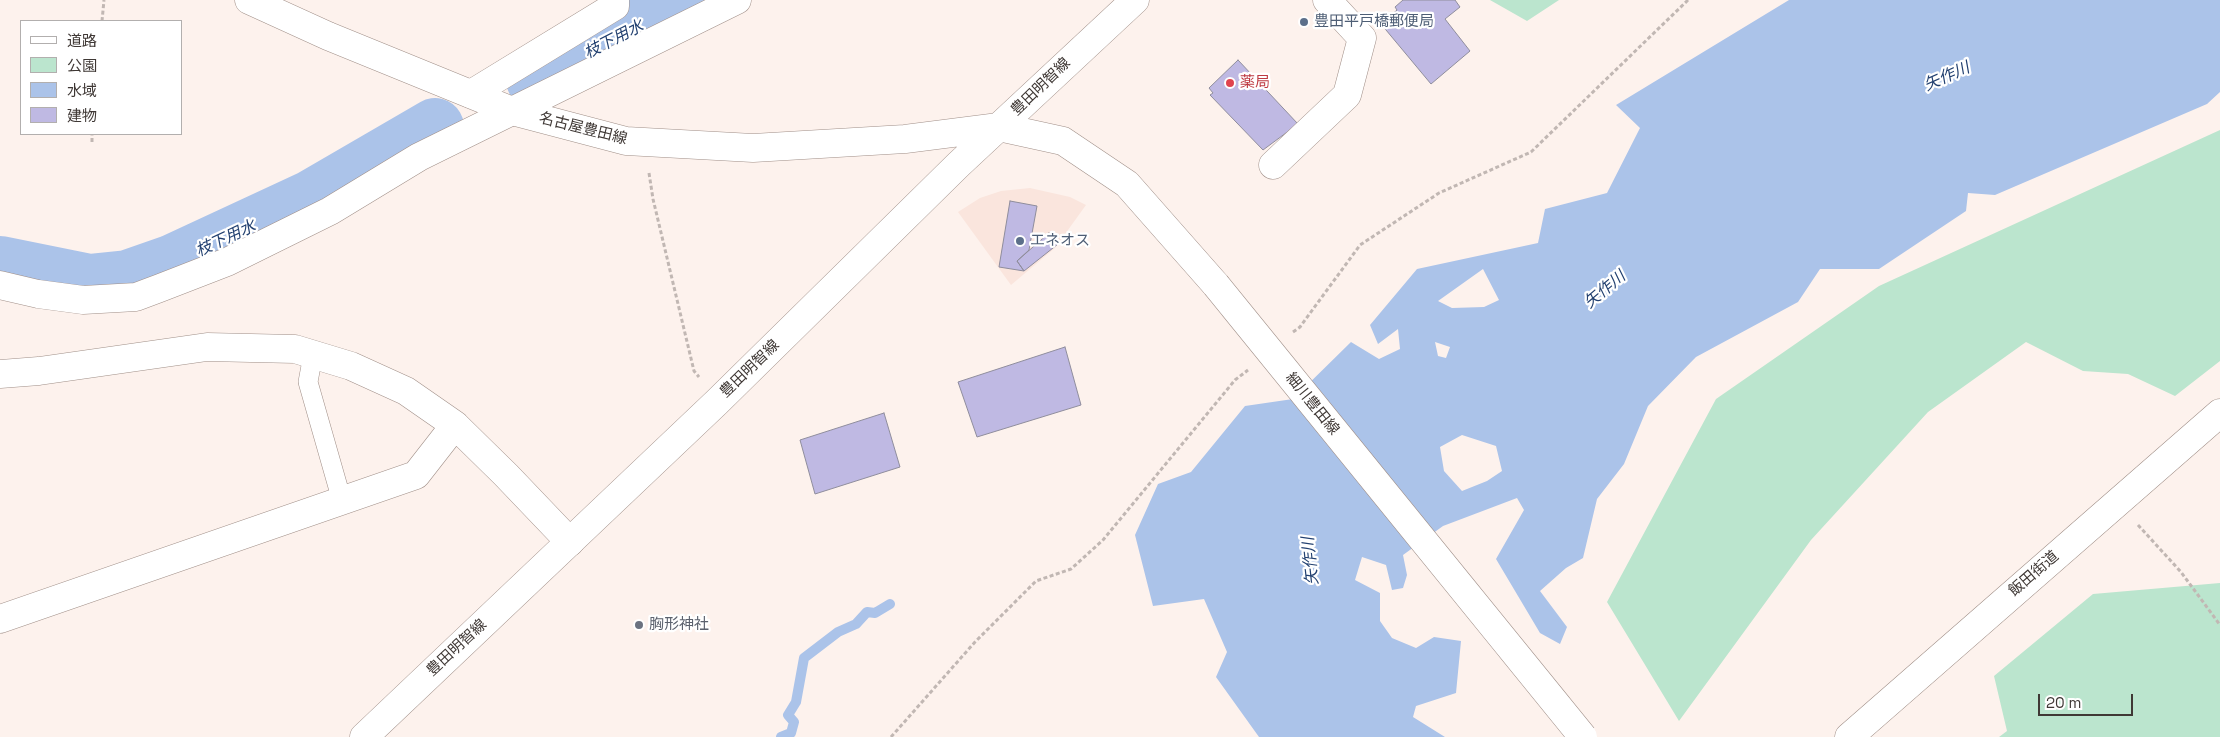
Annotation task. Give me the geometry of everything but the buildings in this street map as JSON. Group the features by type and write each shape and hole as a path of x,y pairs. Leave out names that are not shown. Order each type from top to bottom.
{"street":[{"name":"名古屋豊田線","path":"250,0 328,36 512,111 626,141 753,148 905,139 999,127"},
{"path":"471,94 615,6 614,0"},
{"path":"0,285 38,294 83,300 136,296 227,262 330,212 420,158 737,0"},
{"name":"豊田明智線","path":"376,733 570,542 717,402 999,127 1135,0"},
{"path":"1273,165 1347,96 1362,38 1327,0"},
{"name":"細川豊田線","path":"999,127 1063,141 1127,184 1216,285 1583,737"},
{"path":"0,374 39,371 207,347 295,349 350,366 406,392 455,425 506,474 570,542"},
{"name":"飯田街道","path":"1849,737 2220,413"},
{"path":"0,619 416,475 455,425"}],"lane":[{"path":"313,355 308,382 342,501"}],"path":[{"path":"102,20 104,0"},
{"path":"92,135 92,142"},
{"path":"644,142 653,199 694,371 717,402"},
{"path":"2117,502 2181,572 2220,626"}],"shaded area":[{"name":"エネオス","path":"1030,188 1070,197 1086,205 1055,248 1011,285 958,212 980,198 1001,191"}],"green space":[{"path":"1490,0 1559,0 1527,21"},
{"path":"2220,130 2220,361 2175,396 2128,374 2083,371 2026,342 1928,412 1811,540 1679,721 1607,602 1716,399 1879,286"},
{"path":"2220,583 2220,737 1999,737 2007,731 1994,676 2093,594"}],"water":[{"name":"矢作川","path":"1789,0 2220,0 2220,92 2207,104 1995,195 1968,193 1966,211 1879,269 1820,269 1798,302 1696,357 1648,406 1624,464 1597,499 1583,558 1566,568 1540,591 1567,627 1560,644 1540,633 1496,559 1524,510 1517,498 1443,526 1403,555 1407,575 1403,588 1392,590 1386,565 1362,557 1355,580 1380,593 1380,621 1392,638 1416,648 1434,637 1461,641 1456,693 1416,706 1413,717 1445,737 1259,737 1216,677 1227,652 1204,599 1153,606 1135,535 1158,484 1191,472 1245,406 1293,399 1351,342 1379,359 1400,349 1398,329 1378,344 1370,325 1417,269 1538,243 1545,209 1607,193 1640,128 1616,105","holes":["1483,269 1499,300 1484,307 1452,308 1438,301","1435,342 1450,347 1446,358 1438,356","1462,435 1496,446 1502,471 1487,481 1462,491 1444,471 1440,447"]}],"waterway":[{"name":"枝下用水","path":"535,80 694,0"},
{"name":"枝下用水","path":"0,265 89,283 128,279 171,264 311,199 435,127"},
{"path":"781,737 791,733 794,722 788,715 796,702 804,658 838,632 856,624 867,612 875,613 890,604"}],"place":[{"name":"豊田平戸橋郵便局","path":"1304,22"},
{"name":"薬局","path":"1230,83"},
{"name":"エネオス","path":"1020,241"},
{"name":"胸形神社","path":"639,625"}]}
